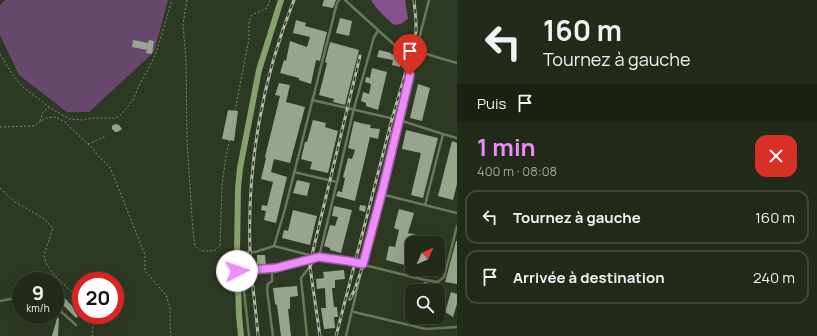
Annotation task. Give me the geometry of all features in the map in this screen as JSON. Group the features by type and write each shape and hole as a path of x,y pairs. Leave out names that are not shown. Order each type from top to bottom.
{"street":[{"path":"241,336 237,271 238,188 240,168 259,70 281,0"}],"lane":[{"path":"274,246 339,0"},
{"path":"345,0 410,60 414,60"},
{"path":"346,336 398,120 429,0"},
{"path":"307,336 302,278 310,266 319,257 354,110 374,37 378,31"},
{"path":"416,51 457,63"},
{"path":"312,100 398,120 457,138"},
{"path":"425,205 442,134"},
{"path":"294,172 337,182"},
{"path":"381,194 457,213"},
{"path":"237,252 255,252 274,246 319,257 363,264 424,280 438,282 444,277 457,226"},
{"path":"237,271 272,268 319,257"},
{"path":"272,268 272,281 268,284 266,290 273,336"},
{"path":"238,282 245,285 244,291 249,336"},
{"path":"0,301 12,299"},
{"path":"354,312 426,330 457,327"},
{"path":"64,314 76,325"}],"path":[{"path":"0,54 12,74 23,87 49,107 70,119 82,120 94,118 114,118 120,116 133,100 140,83 149,68 156,53 172,0"},
{"path":"187,0 183,24 186,62 187,141 193,232 195,246 201,251 214,251 220,246 222,185 249,39 249,21 252,15 267,8 270,0"},
{"path":"40,122 43,112 49,107"},
{"path":"0,127 34,126 46,118 55,117 65,122 110,167 145,255 146,271 166,295 170,308 171,336"},
{"path":"88,144 106,136"},
{"path":"0,188 16,202 43,218 53,228 44,255 46,263 54,275 72,292"},
{"path":"92,336 93,324"}],"shaded area":[{"path":"5,0 168,0 154,52 89,112 67,112 19,75 0,35 0,5"},
{"path":"371,0 405,0 408,19 401,24 394,25 385,17"}],"building":[{"path":"324,0 336,0 333,8 322,6"},
{"path":"340,18 352,21 349,36 336,33"},
{"path":"296,20 306,23 305,26 327,32 320,61 316,60 311,84 299,80 299,78 280,73 284,60 286,61 290,41 307,47 310,37 293,33"},
{"path":"133,40 148,43 149,40 154,41 152,54 146,53 147,50 132,47"},
{"path":"330,42 359,50 345,105 333,102 334,99 319,95 327,63 325,62"},
{"path":"379,50 402,57 400,67 392,65 393,60 377,57"},
{"path":"372,68 387,72 378,110 366,106 366,103 361,101 363,92 369,94 371,84 365,82 366,77 370,78"},
{"path":"279,83 290,85 286,102 305,107 290,163 274,159 271,172 287,177 276,223 264,220 266,211 261,210 262,205 267,206 273,182 261,179 280,96 275,95"},
{"path":"418,84 430,88 422,121 410,118"},
{"path":"228,110 238,111 234,141 222,139"},
{"path":"313,120 326,123 325,127 338,131 328,173 310,169 312,162 301,159"},
{"path":"354,121 371,125 370,128 380,129 378,139 370,137 355,201 336,196 338,191 342,192 345,178 343,177 348,158 352,159 355,150 348,148"},
{"path":"115,124 119,125 122,129 115,132 112,129 112,126"},
{"path":"406,130 438,138 423,198 411,195 421,153 402,149"},
{"path":"452,141 457,143 457,184 453,200 438,196"},
{"path":"297,180 310,183 307,196 293,193"},
{"path":"360,205 366,206 365,212 359,210"},
{"path":"334,206 352,210 341,253 330,250 330,248 324,246 330,225 335,226 338,217 332,216"},
{"path":"399,209 414,213 408,233 421,236 405,236 405,265 386,260 389,246 395,247 399,230 394,228"},
{"path":"293,210 317,216 310,245 282,238 284,230 288,231"},
{"path":"457,241 457,284 445,282"},
{"path":"257,255 265,255 266,265 257,266"},
{"path":"344,270 345,279 335,280 335,288 332,288 334,307 337,307 338,317 334,317 335,328 324,329 321,308 326,308 325,288 317,289 316,279 324,278 323,272"},
{"path":"297,286 298,296 290,297 290,309 288,309 291,336 281,336 273,288"},
{"path":"451,292 457,294 457,304 453,317 445,312"},
{"path":"64,297 72,306 72,314 64,306"},
{"path":"55,324 59,324 58,336 52,336"}],"railway":[{"path":"258,336 250,251 251,187 254,155 265,92 273,61 294,0"},
{"path":"336,336 392,119 412,51 416,32 414,0"},
{"path":"320,336 310,266 360,56"},
{"path":"350,299 355,289 370,244 388,176 393,153 391,132"}],"route":[{"path":"237,271 276,268 319,257 363,264 410,75"}]}
